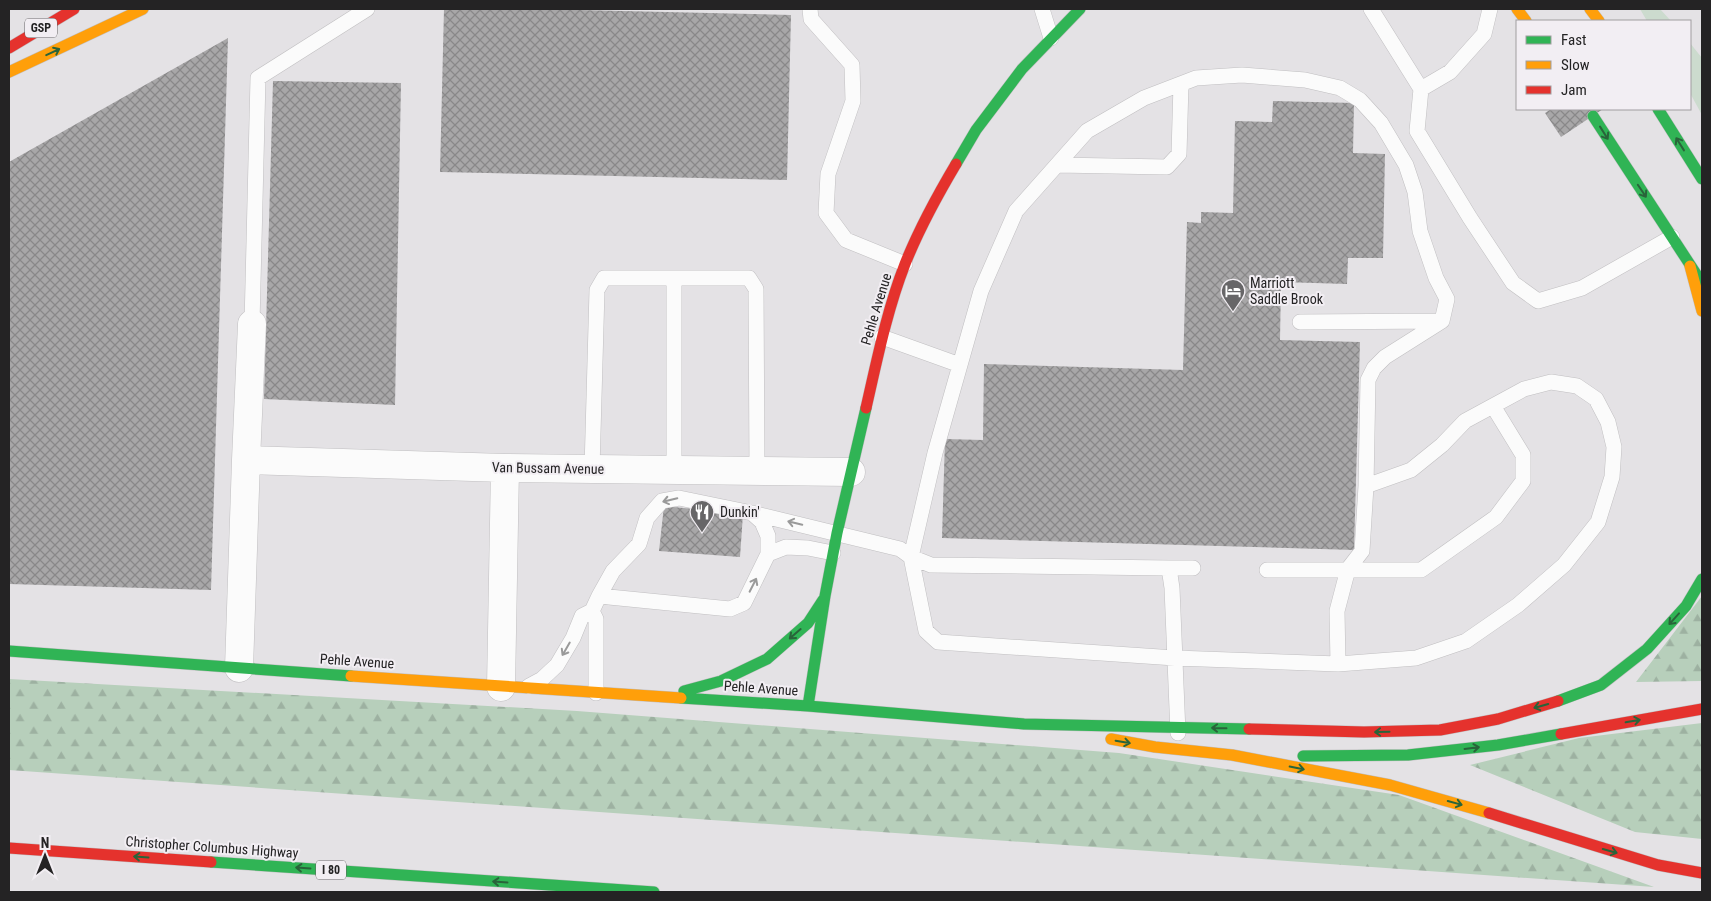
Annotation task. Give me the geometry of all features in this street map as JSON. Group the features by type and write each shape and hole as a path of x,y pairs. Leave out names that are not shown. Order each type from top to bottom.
{"main road":[{"name":"GSP","path":"9,48 74,9"},
{"path":"9,72 143,9"},
{"name":"Pehle Avenue","path":"9,651 512,688 808,706 837,533 882,337 906,264 936,198 976,130 1022,69 1080,9"},
{"path":"1517,9 1525,20"},
{"path":"1590,9 1598,20"},
{"path":"1659,110 1702,179"},
{"path":"1593,116 1702,282"},
{"path":"1688,262 1702,311"},
{"path":"808,706 1024,724 1364,732 1440,730 1498,719 1552,703 1601,685 1647,648 1686,606 1702,579"},
{"path":"662,697 721,681 767,659 808,623 825,596"},
{"path":"1024,724 1155,747 1232,755 1408,755 1498,745 1669,714 1702,710"},
{"path":"1232,755 1390,785 1468,806 1649,862 1702,873"},
{"name":"Christopher Columbus Highway","path":"9,848 654,892"}],"street":[{"path":"239,668 252,324"},
{"name":"Van Bussam Avenue","path":"246,460 505,468 851,472"},
{"path":"505,468 512,688"}],"lane":[{"path":"252,324 258,78 367,9"},
{"path":"810,9 811,19 852,65 853,101 828,174 826,213 846,240 906,264"},
{"path":"1042,9 1051,38"},
{"path":"1371,9 1421,89 1417,131 1470,218 1513,283 1538,301 1582,288 1672,237"},
{"path":"1421,89 1450,72 1484,34 1490,9"},
{"path":"1338,664 1337,611 1348,569 1362,551 1366,486 1368,380 1374,368 1385,357 1442,321 1447,299 1436,278 1420,231 1415,192 1406,165 1381,123 1360,100 1340,88 1305,80 1242,75 1196,78 1144,98 1087,131 1016,210 982,291 935,453 911,557 926,631 938,642 1175,658 1338,664 1416,658 1466,641 1518,605 1564,564 1598,522 1612,477 1614,447 1608,422 1596,399 1577,386 1551,382 1524,390 1465,421 1442,445 1411,470 1366,486"},
{"path":"1057,166 1166,167 1179,154 1180,84"},
{"path":"592,469 597,290 604,278 748,278 756,289 757,471"},
{"path":"674,278 674,470"},
{"path":"1300,322 1442,321"},
{"path":"882,337 960,365"},
{"path":"1267,570 1421,570 1496,517 1523,480 1523,455 1493,406"},
{"path":"512,688 542,679 557,665 573,638 582,616 592,611 613,571 639,544 647,518 662,501 679,498 752,513 900,549 911,557 931,565 1193,568"},
{"path":"599,596 730,609 744,602 768,554 768,536 762,522 752,513"},
{"path":"768,554 786,546 834,553"},
{"path":"1169,568 1172,588 1178,750"},
{"path":"592,611 596,619 596,693"}],"green space":[{"path":"1640,9 1660,9 1670,20 1646,20"},
{"path":"1691,44 1702,58 1702,115 1691,95"},
{"path":"1702,596 1702,681 1636,682"},
{"path":"9,679 577,711 1119,753 1399,795 1654,887 9,770"},
{"path":"1702,723 1702,839 1635,832 1470,765 1579,738"}],"building":[{"path":"444,9 536,9 791,15 787,180 440,172"},
{"path":"228,38 211,590 9,584 9,162"},
{"path":"273,81 401,83 395,405 264,399"},
{"name":"Marriott Saddle Brook","path":"1273,101 1354,103 1353,153 1385,154 1383,258 1348,258 1347,284 1281,282 1280,340 1360,342 1354,550 942,538 945,439 983,440 984,364 1183,370 1187,222 1201,223 1201,212 1233,213 1235,121 1272,122"},
{"path":"1550,110 1602,110 1561,137 1545,113"},
{"name":"Dunkin'","path":"664,506 743,514 740,557 659,551"}],"traffic: fast":[{"path":"956,164 976,130 1022,69 1080,9"},
{"path":"1659,110 1702,179"},
{"path":"1593,116 1702,283"},
{"path":"681,698 808,706 837,533 866,408"},
{"path":"1558,701 1601,685 1647,649 1686,606 1702,579"},
{"path":"684,691 721,681 767,659 808,623 823,600"},
{"path":"9,651 351,676"},
{"path":"808,706 1024,724 1249,729"},
{"path":"1303,756 1408,755 1498,745 1561,734"},
{"path":"211,862 654,892"}],"traffic: slow":[{"path":"9,72 143,9"},
{"path":"1517,9 1525,20"},
{"path":"1590,9 1598,20"},
{"path":"1690,266 1702,311"},
{"path":"351,676 681,698"},
{"path":"1111,739 1155,747 1232,755 1390,785 1489,813"}],"traffic: jam":[{"path":"9,48 74,9"},
{"path":"866,408 878,353 905,264 916,238 956,164"},
{"path":"1249,729 1364,732 1440,730 1498,719 1558,701"},
{"path":"1561,734 1702,709"},
{"path":"1489,813 1658,865 1702,873"},
{"path":"9,848 211,862"}],"place":[{"name":"Marriott Saddle Brook","path":"1233,312"},
{"name":"Dunkin'","path":"702,533"}]}
